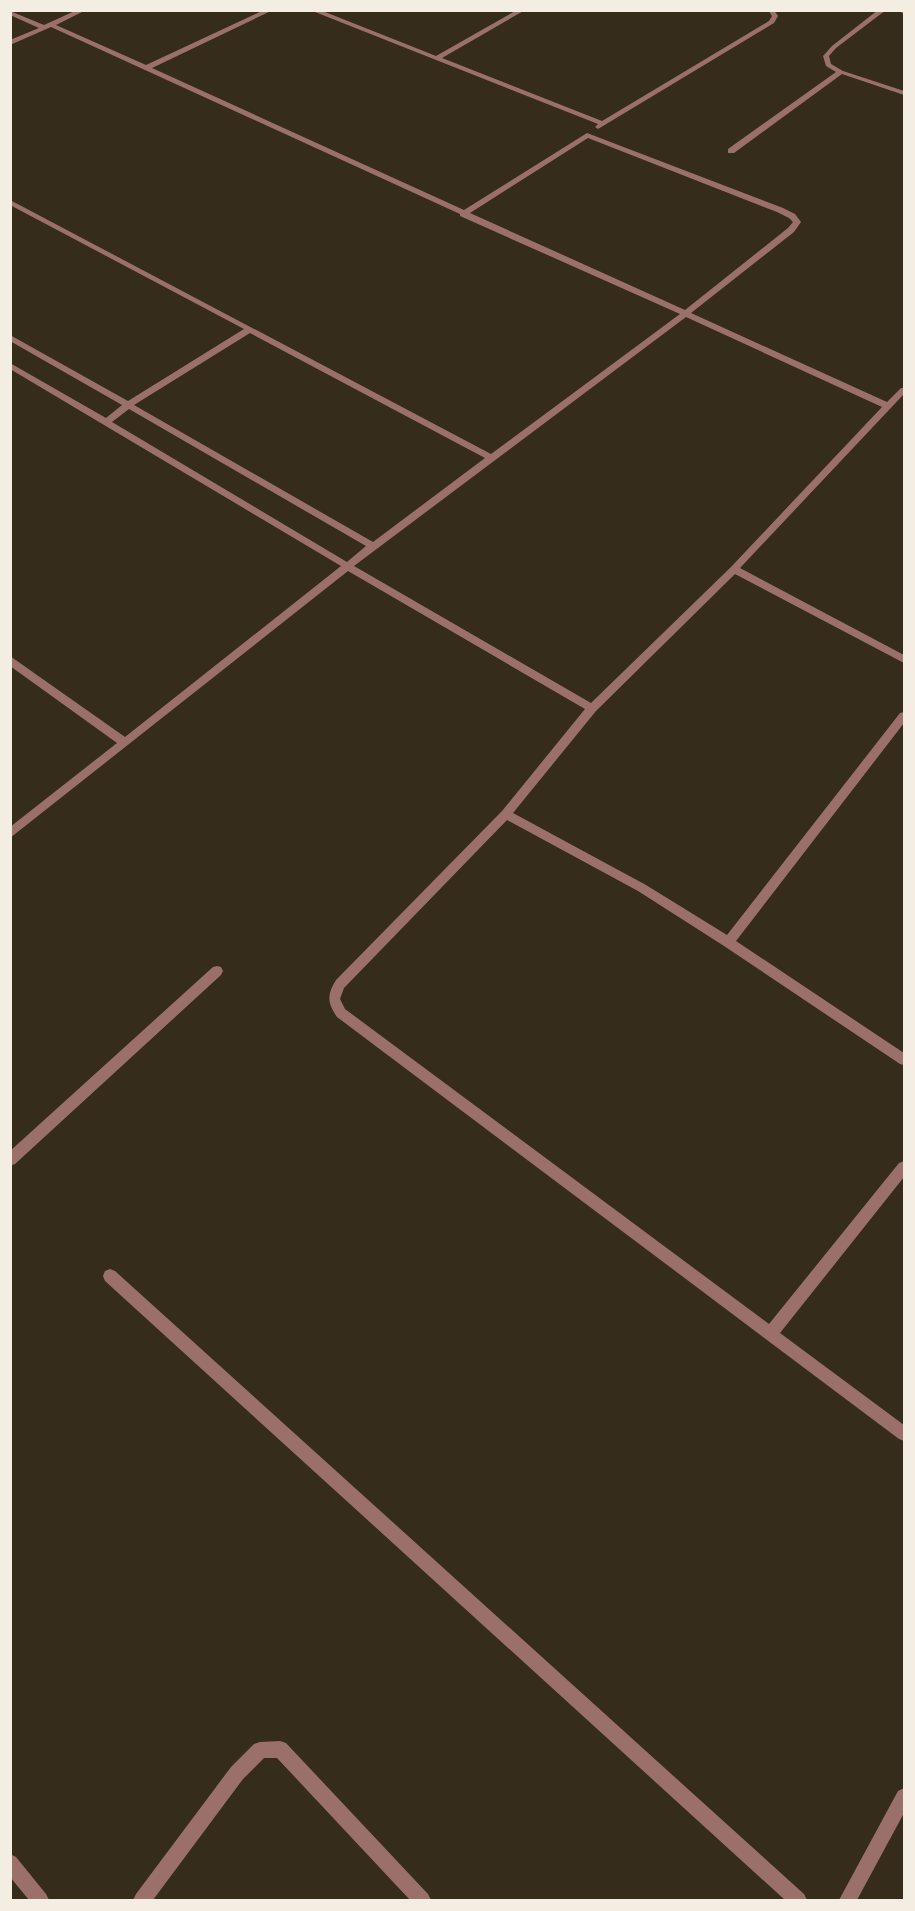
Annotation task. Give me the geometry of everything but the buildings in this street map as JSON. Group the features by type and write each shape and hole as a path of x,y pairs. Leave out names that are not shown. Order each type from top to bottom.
{"street":[{"path":"10,43 83,10"},
{"path":"146,68 270,10"},
{"path":"313,10 603,124"},
{"path":"436,59 522,10"},
{"path":"463,213 603,124 772,22 776,16 771,10"},
{"path":"883,10 834,47 826,56 828,65 841,72 904,93"},
{"path":"900,10 904,12"},
{"path":"10,13 48,26 146,68 888,406"},
{"path":"731,151 841,72"},
{"path":"10,834 373,546 684,315 791,230 797,222 792,216 780,210 587,135"},
{"path":"10,202 492,458"},
{"path":"107,422 128,405 250,329"},
{"path":"10,338 373,546"},
{"path":"10,365 349,567 592,708"},
{"path":"904,390 734,569 592,708 506,814 340,984 333,994 334,1005 341,1013 904,1434"},
{"path":"734,569 904,659"},
{"path":"10,660 125,743"},
{"path":"728,942 904,716"},
{"path":"506,814 642,888 728,942 904,1060"},
{"path":"10,1160 217,971"},
{"path":"771,1333 904,1167"},
{"path":"110,1276 798,1900"},
{"path":"142,1900 237,1773 260,1750 280,1749 422,1900"},
{"path":"848,1900 904,1797"},
{"path":"10,1863 40,1900"}]}
